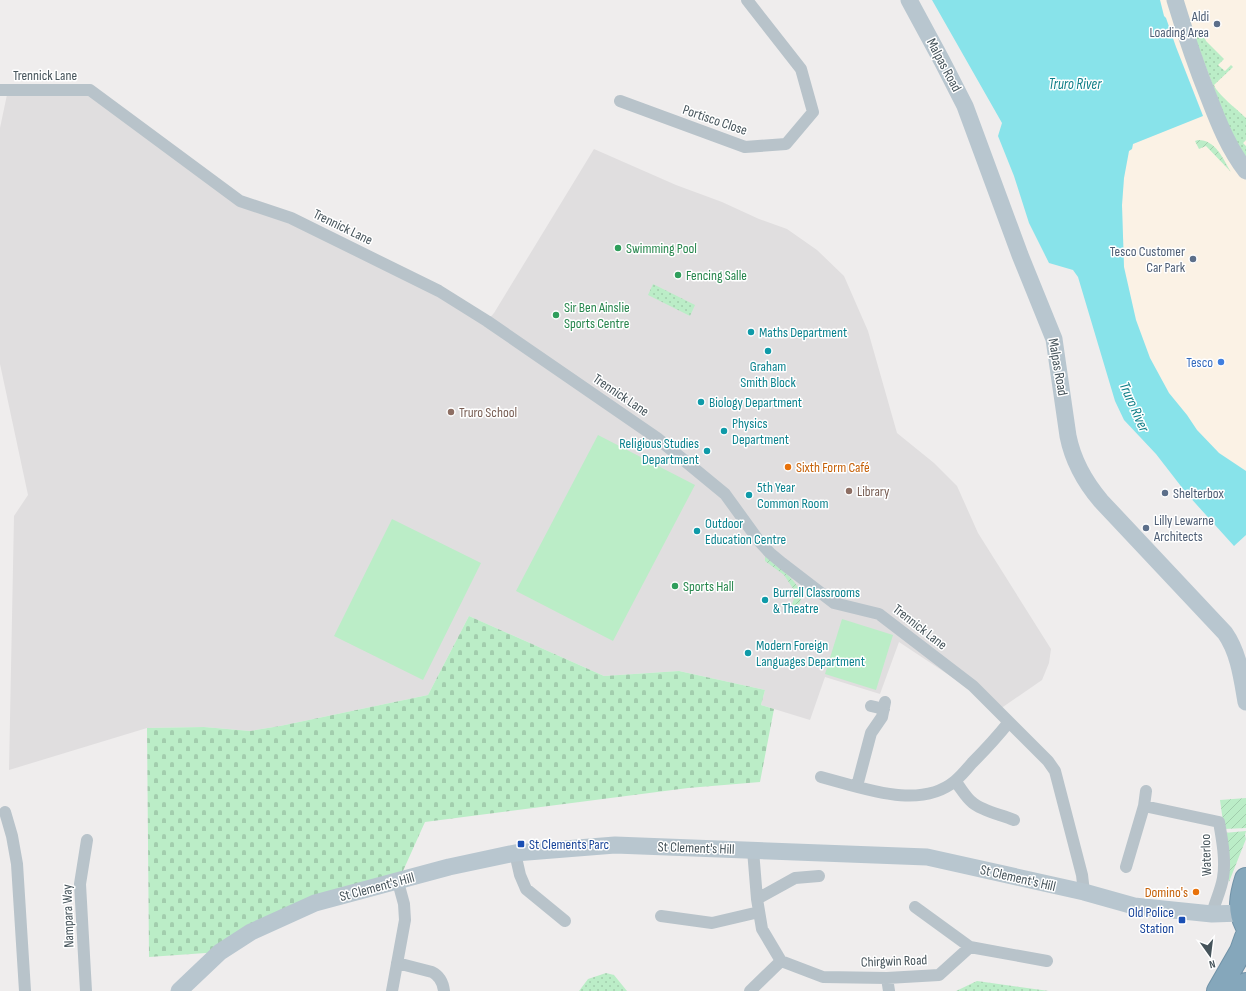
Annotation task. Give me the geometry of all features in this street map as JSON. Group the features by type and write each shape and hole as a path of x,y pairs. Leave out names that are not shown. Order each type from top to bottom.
{"highway":[{"path":"1244,919 1241,901 1246,879"},
{"path":"1218,991 1242,951 1246,937"},
{"path":"1241,991 1246,984"}],"street":[{"name":"Portisco Close","path":"620,102 745,147 786,144 813,112 801,70 747,0"},
{"name":"Malpas Road","path":"909,0 965,106 1017,248 1054,339 1070,448 1079,470 1088,485 1101,501 1225,633 1232,644 1236,656 1246,702"},
{"path":"1175,0 1189,47 1219,124 1226,140 1246,171"},
{"name":"Trennick Lane","path":"0,90 90,90 240,201 291,218 439,291 487,321 651,434 725,494 759,541 782,563 834,603 879,614 973,686 1048,761 1054,771 1082,875 1084,892"},
{"path":"857,786 871,732 882,717 885,706 871,706"},
{"path":"821,777 893,795 916,796 936,791 955,781 995,739 1008,722"},
{"path":"955,781 973,804 1002,814 1014,820"},
{"path":"1126,867 1144,806 1146,791"},
{"name":"Waterloo","path":"1144,806 1219,822 1224,857 1224,872 1223,880 1212,914"},
{"path":"5,812 12,836 17,864 25,991"},
{"name":"Nampara Way","path":"86,991 80,884 87,840"},
{"name":"St Clement's Hill","path":"179,991 220,952 251,932 315,903 398,882 449,867 515,853 578,847 615,846 928,857 1084,892 1134,906 1212,914 1244,919"},
{"path":"750,991 781,960 762,929 757,899 753,850"},
{"path":"515,853 520,875 526,889 565,921"},
{"path":"757,899 795,878 819,876"},
{"path":"392,991 406,920 404,904 398,882"},
{"path":"915,907 970,947 1047,961"},
{"path":"661,916 712,923 759,912"},
{"name":"Chirgwin Road","path":"781,960 823,976 887,978 939,975 970,947"},
{"path":"397,963 436,974 442,982 444,991"},
{"path":"887,978 889,991"}],"shaded area":[{"path":"1160,0 1246,0 1246,471 1219,453 1197,430 1169,393 1150,358 1136,320 1124,267 1122,205 1124,178 1129,151 1132,149 1133,144 1203,115 1164,16"},
{"name":"Truro School","path":"8,90 90,90 240,201 291,218 487,321 494,313 594,149 676,185 787,229 817,250 844,276 868,331 897,433 934,463 957,486 978,533 1051,649 1049,663 1042,680 1000,709 899,642 880,694 825,677 810,720 761,705 765,690 679,671 604,676 469,616 428,695 250,731 204,727 147,728 9,770 14,516 28,495 0,364 0,128"}],"green space":[{"path":"1196,33 1203,34 1206,41 1224,59 1218,65 1225,71 1231,65 1233,67 1214,85 1223,97 1246,118 1246,140 1243,143 1246,146 1246,160 1234,142 1194,35"},
{"path":"1198,140 1210,143 1222,156 1231,172 1206,146 1199,149 1195,141"},
{"path":"653,284 695,305 690,316 648,295"},
{"path":"598,435 695,485 613,641 516,591"},
{"path":"392,519 481,563 423,680 334,636"},
{"path":"765,557 782,569 797,585 800,591 801,599 795,615 789,613 796,593 784,575 765,561"},
{"path":"469,616 604,676 679,671 765,690 761,705 774,709 760,782 688,788 425,822 398,882 315,903 220,952 149,957 147,728 204,727 250,731 428,695"},
{"path":"842,619 893,635 876,690 825,674"},
{"path":"1246,798 1246,828 1224,829 1220,800"},
{"path":"1246,831 1246,839 1229,882 1224,833"},
{"path":"606,973 614,975 627,991 579,991 588,979"},
{"path":"977,981 1049,991 956,991"}],"water":[{"name":"Truro River","path":"932,0 1160,0 1164,16 1203,116 1133,144 1132,149 1129,151 1124,178 1122,205 1124,267 1136,320 1150,358 1169,393 1197,430 1219,453 1246,471 1246,535 1234,546 1187,494 1156,454 1124,420 1115,401 1078,277 1073,270 1049,263 1029,223 1014,176 998,136 1002,123"}],"place":[{"name":"Aldi Loading Area","path":"1217,24"},
{"name":"Swimming Pool","path":"618,248"},
{"name":"Tesco Customer Car Park","path":"1193,259"},
{"name":"Fencing Salle","path":"678,275"},
{"name":"Sir Ben Ainslie Sports Centre","path":"556,315"},
{"name":"Maths Department","path":"751,332"},
{"name":"Graham Smith Block","path":"768,351"},
{"name":"Tesco","path":"1221,362"},
{"name":"Biology Department","path":"701,402"},
{"name":"Truro School","path":"451,412"},
{"name":"Physics Department","path":"724,431"},
{"name":"Religious Studies Department","path":"707,451"},
{"name":"Sixth Form Café","path":"788,467"},
{"name":"Library","path":"849,491"},
{"name":"Shelterbox","path":"1165,493"},
{"name":"5th Year Common Room","path":"749,495"},
{"name":"Lilly Lewarne Architects","path":"1146,528"},
{"name":"Outdoor Education Centre","path":"697,531"},
{"name":"Sports Hall","path":"675,586"},
{"name":"Burrell Classrooms & Theatre","path":"765,600"},
{"name":"Modern Foreign Languages Department","path":"748,653"},
{"name":"St Clements Parc","path":"521,844"},
{"name":"Domino's","path":"1196,892"},
{"name":"Old Police Station","path":"1182,920"}]}
